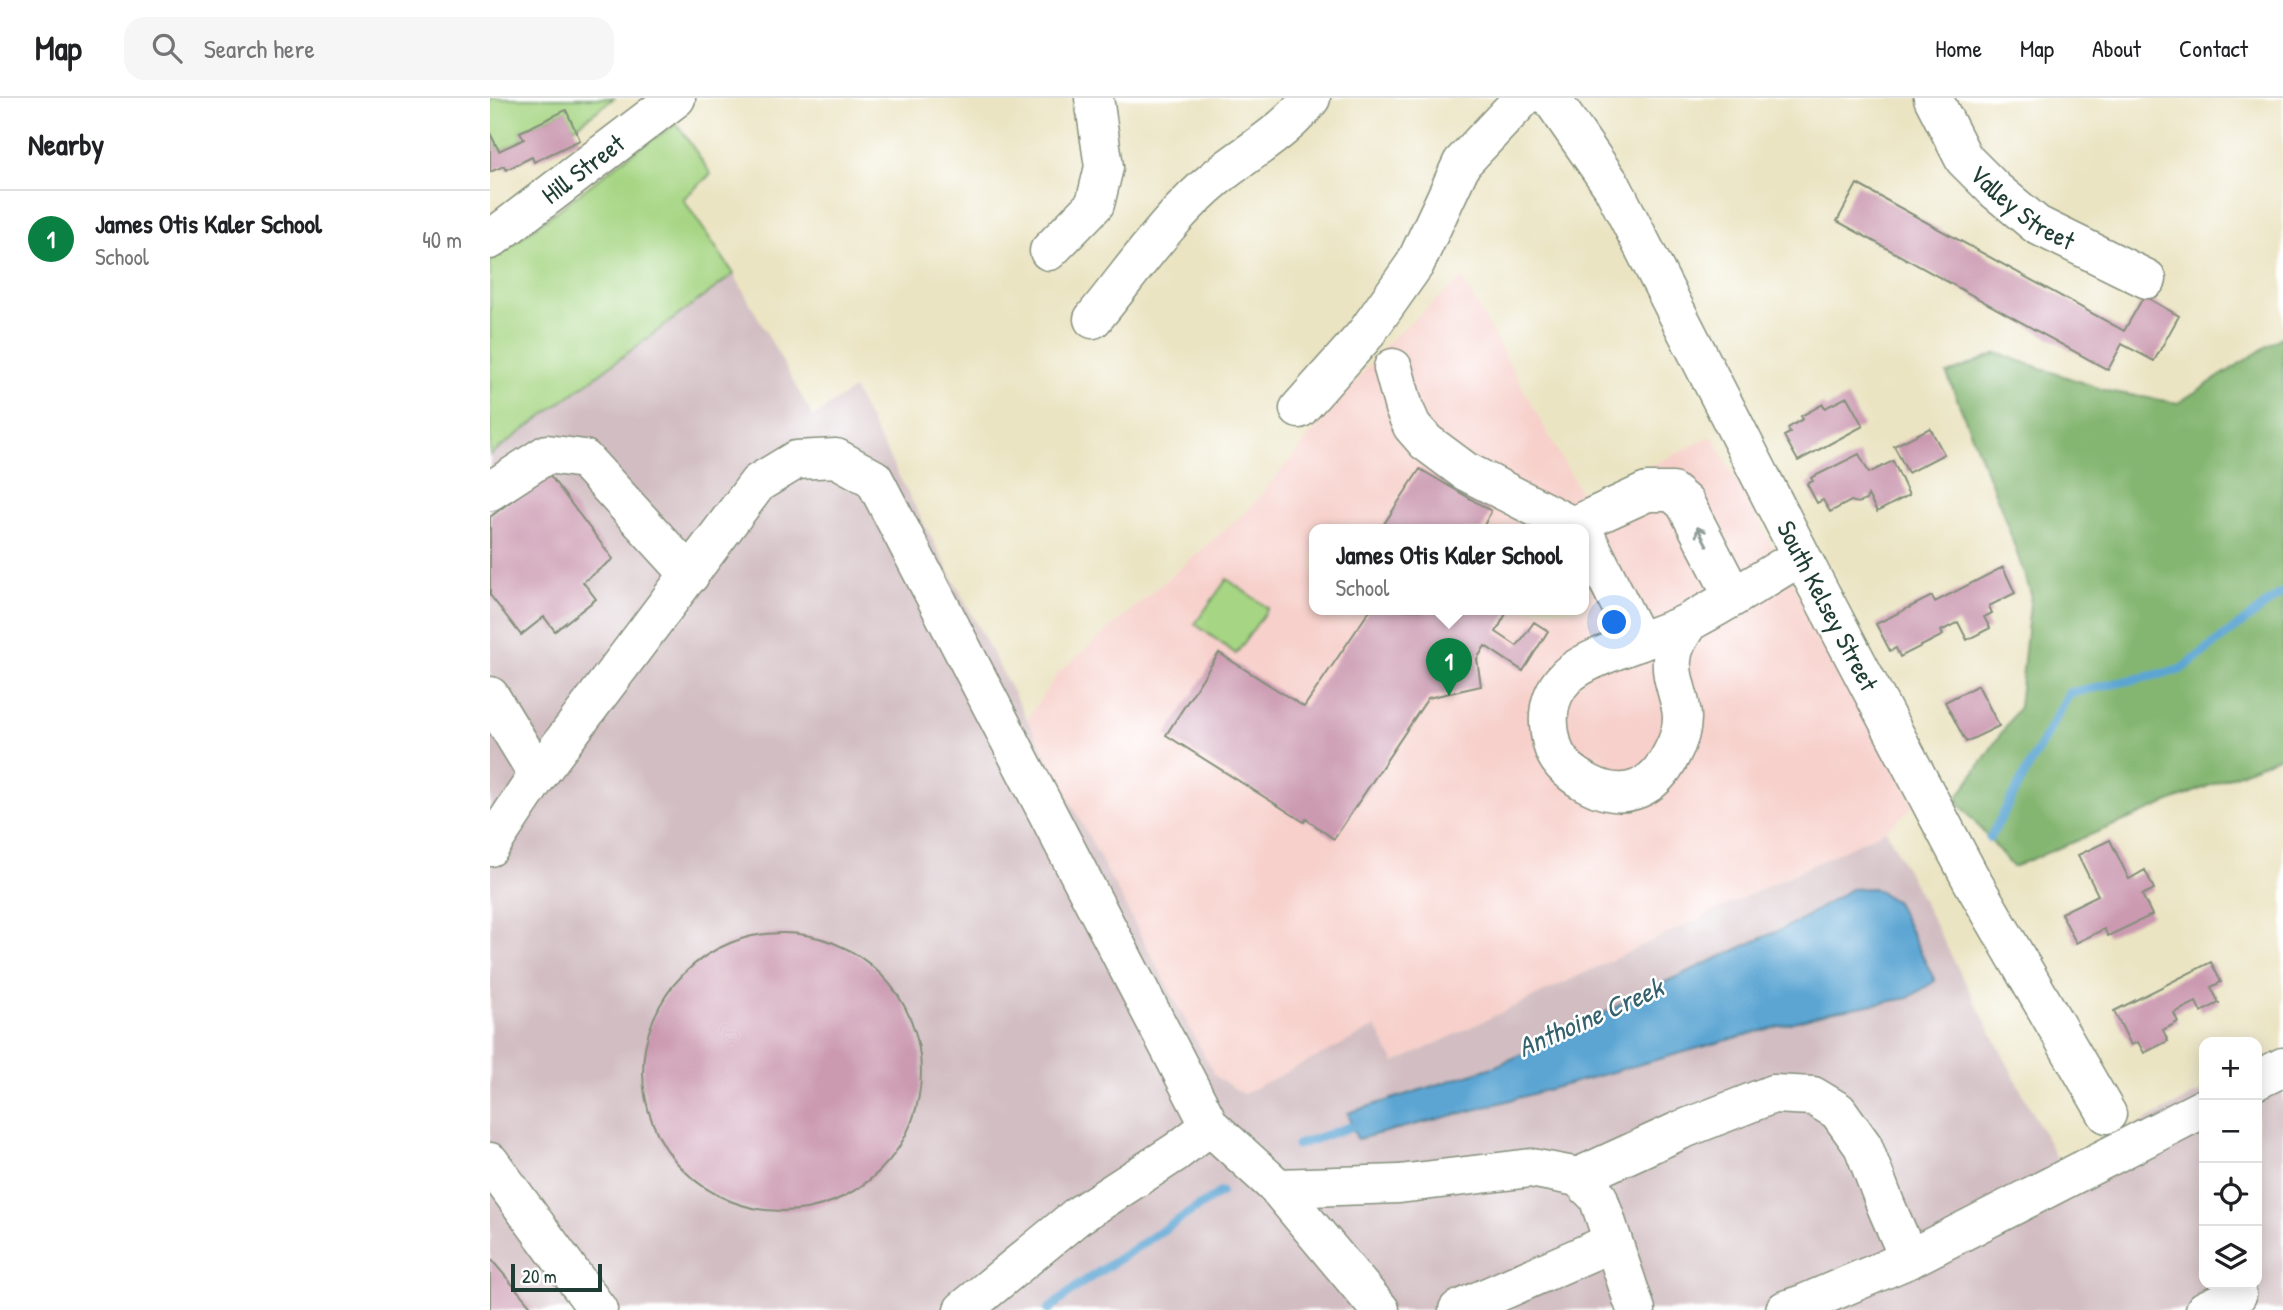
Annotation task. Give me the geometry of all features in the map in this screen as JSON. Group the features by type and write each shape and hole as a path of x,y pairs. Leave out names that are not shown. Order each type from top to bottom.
{"street":[{"name":"Hill Street","path":"490,240 676,98"},
{"path":"1049,251 1094,204 1104,167 1094,98"},
{"path":"1093,319 1183,211 1216,178 1262,146 1311,98"},
{"path":"1299,409 1364,336 1415,264 1462,163 1523,98"},
{"name":"South Kelsey Street","path":"1551,98 1612,186 1801,556 1971,879 2107,1114"},
{"name":"Valley Street","path":"1933,98 1964,159 1995,190 2037,225 2147,279"},
{"path":"1393,368 1412,426 1426,442 1465,471 1569,524"},
{"path":"490,491 547,454 584,459 690,575"},
{"path":"490,848 538,775 758,483 796,460 836,458 874,479 1210,1126 1278,1188 1380,1310"},
{"path":"1588,524 1647,492 1672,492 1685,503 1733,596"},
{"path":"1589,548 1639,642"},
{"path":"1689,622 1676,641 1671,662 1682,718 1680,737 1664,770 1651,783 1636,790 1614,792 1577,778 1554,750 1548,711 1553,694 1566,676 1588,662 1689,622 1801,556"},
{"path":"490,696 538,775"},
{"path":"2262,1078 2283,1067"},
{"path":"1578,1177 1681,1130 1773,1094 1813,1096 1838,1111 1863,1146 1909,1259"},
{"path":"1785,1310 1909,1259 2199,1111"},
{"path":"963,1310 1076,1217 1176,1152 1210,1126"},
{"path":"490,1162 598,1310"},
{"path":"1278,1188 1399,1184 1531,1168 1578,1177 1598,1197 1636,1310"},
{"path":"1458,1310 1613,1242"}],"shaded area":[{"path":"734,274 813,417 853,389 1215,1076 1243,1094 1376,1027 1395,1063 1886,830 2060,1165 2199,1093 2199,1289 2262,1289 2262,1060 2283,1050 2283,1310 490,1310 490,455"},
{"path":"1462,278 1584,499 1712,436 1915,805 1886,830 1395,1063 1376,1027 1244,1094 1215,1076 1027,719 1058,673 1248,510 1390,340"}],"green space":[{"path":"490,98 614,98 574,128 565,111 521,131 524,139 499,151 490,133"},
{"path":"677,124 711,174 683,199 734,274 490,455 490,262 640,147"},
{"path":"2283,336 2283,755 2013,867 1956,800 2019,707 2031,594 2002,510 1947,374 1997,353 2107,391 2178,403"},
{"path":"1227,579 1268,608 1236,654 1195,624"}],"water":[{"path":"1873,888 1896,902 1935,981 1908,998 1830,1012 1474,1110 1357,1139 1348,1113 1496,1066 1551,1041 1650,989 1797,922 1851,889"}],"building":[{"path":"566,110 580,140 534,162 532,157 506,170 504,166 490,172 490,133 499,151 524,139 520,132"},
{"path":"1857,184 2124,331 2144,296 2179,316 2154,361 2122,344 2108,370 1837,221"},
{"path":"1847,397 1863,426 1798,461 1784,436 1790,433 1788,428 1803,419 1801,416 1823,404 1825,408"},
{"path":"1930,428 1944,454 1908,473 1894,446"},
{"path":"1859,454 1869,473 1893,461 1909,495 1877,512 1868,495 1866,500 1858,503 1851,501 1830,512 1823,500 1817,503 1807,484 1813,481 1811,478"},
{"path":"1420,469 1491,511 1485,524 1384,524"},
{"path":"548,473 613,559 583,582 596,599 555,631 544,617 521,635 490,595 490,517"},
{"path":"2003,567 2015,593 1989,606 1992,613 1984,617 1990,628 1967,640 1958,622 1941,631 1943,635 1900,657 1896,648 1890,651 1876,624 1932,596 1935,602"},
{"path":"1367,615 1505,615 1496,632 1517,646 1534,622 1548,631 1523,671 1485,646 1477,659 1481,686 1428,698 1334,839 1306,819 1304,822 1166,735 1219,653 1304,707"},
{"path":"1978,685 1999,726 1966,742 1945,702"},
{"path":"2110,840 2129,879 2145,870 2154,889 2142,895 2152,915 2108,936 2104,929 2076,943 2061,913 2098,895 2078,855"},
{"path":"796,933 848,949 881,973 898,995 911,1019 919,1045 919,1099 911,1125 898,1149 881,1171 859,1188 835,1201 796,1211 768,1211 716,1195 683,1171 674,1160 659,1138 645,1099 643,1058 659,1006 683,973 694,964 716,949 755,935"},
{"path":"2211,962 2221,982 2211,987 2219,1003 2201,1012 2196,1002 2174,1013 2178,1022 2163,1030 2168,1041 2144,1053 2138,1042 2131,1045 2114,1011"},
{"path":"490,1258 534,1310 490,1310"}],"waterway":[{"name":"Anthoine Creek","path":"1990,838 2069,693 2180,670 2283,592"},
{"name":"Anthoine Creek","path":"1297,1145 1362,1123"},
{"name":"Anthoine Creek","path":"1048,1310 1079,1285 1221,1192"}],"place":[{"name":"James Otis Kaler School","path":"1449,696"}]}
